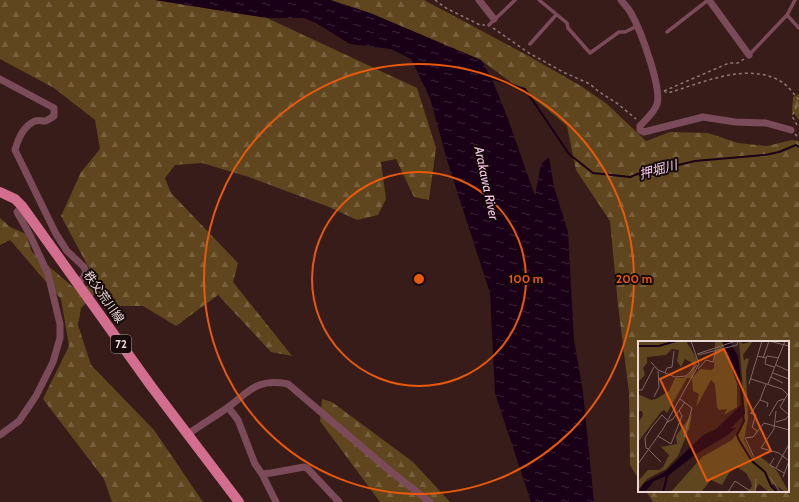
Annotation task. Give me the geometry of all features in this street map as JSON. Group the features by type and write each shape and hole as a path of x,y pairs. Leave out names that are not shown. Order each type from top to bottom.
{"main road":[{"name":"秩父荒川線","path":"0,192 15,199 22,206 151,386 239,502"}],"street":[{"path":"479,0 492,22"},
{"path":"622,0 637,26 654,74 658,99 657,106 640,126 640,130 644,132 703,117 736,122 766,123 791,130"},
{"path":"709,0 749,55"},
{"path":"0,79 54,108 54,116 46,121 39,120 33,122 23,130 17,141 15,150 56,234 67,251 84,267 86,272 78,283"},
{"path":"0,435 19,421 36,396 53,362 60,338 60,324 48,274 30,235 17,212 22,206"},
{"path":"188,434 228,407 252,388 275,381 288,384 389,470 430,502"},
{"path":"228,407 238,420 255,464 262,474 276,502"},
{"path":"262,474 271,474 304,467 307,468 339,502"}],"lane":[{"path":"492,22 515,0"},
{"path":"539,0 567,23 568,28 590,53 619,32 625,32 637,26"},
{"path":"667,32 709,0"},
{"path":"749,55 787,15 795,0"},
{"path":"530,44 556,15"},
{"path":"787,15 799,28"}],"path":[{"path":"435,0 446,8 480,25 492,22 529,53 563,72 590,84 618,104 637,121 640,126"},
{"path":"749,55 738,63 729,63 664,91 668,93 732,73 752,74 769,76 782,83 799,100"},
{"path":"798,125 792,116 796,107 799,105"}],"green space":[{"path":"0,0 155,0 267,18 417,88 436,148 429,200 414,197 396,159 381,162 386,199 378,215 357,220 329,207 249,177 202,163 175,165 165,178 171,193 238,263 233,282 292,356 271,352 218,295 176,326 143,306 114,306 94,295 81,308 78,325 91,365 154,430 203,502 112,502 104,479 43,399 69,346 61,299 10,240 0,245 0,218 10,227 26,234 32,252 73,287 87,286 90,270 61,216 81,172 100,149 95,120 54,88 0,59"},
{"path":"331,0 424,0 581,86 607,104 646,141 670,132 708,133 738,143 767,146 792,140 799,141 799,502 653,502 647,492 789,492 789,341 638,341 638,478 630,465 629,393 618,305 610,221 576,170 567,126 547,109 481,60 370,13"},
{"path":"799,94 799,120 792,111 793,97"},
{"path":"322,399 332,402 413,462 450,502 380,502 320,421"}],"water":[{"name":"Arakawa River","path":"155,0 330,0 370,13 481,60 492,79 508,119 535,196 541,164 549,157 554,187 568,232 574,340 583,392 594,502 531,502 495,393 490,293 447,160 430,98 411,59 391,49 350,44 316,23 304,18 267,18"}],"waterway":[{"name":"押堀川","path":"490,78 525,89 569,154 593,173 630,177 656,167 670,167 695,161 765,155 779,152 796,145 799,147"}]}
